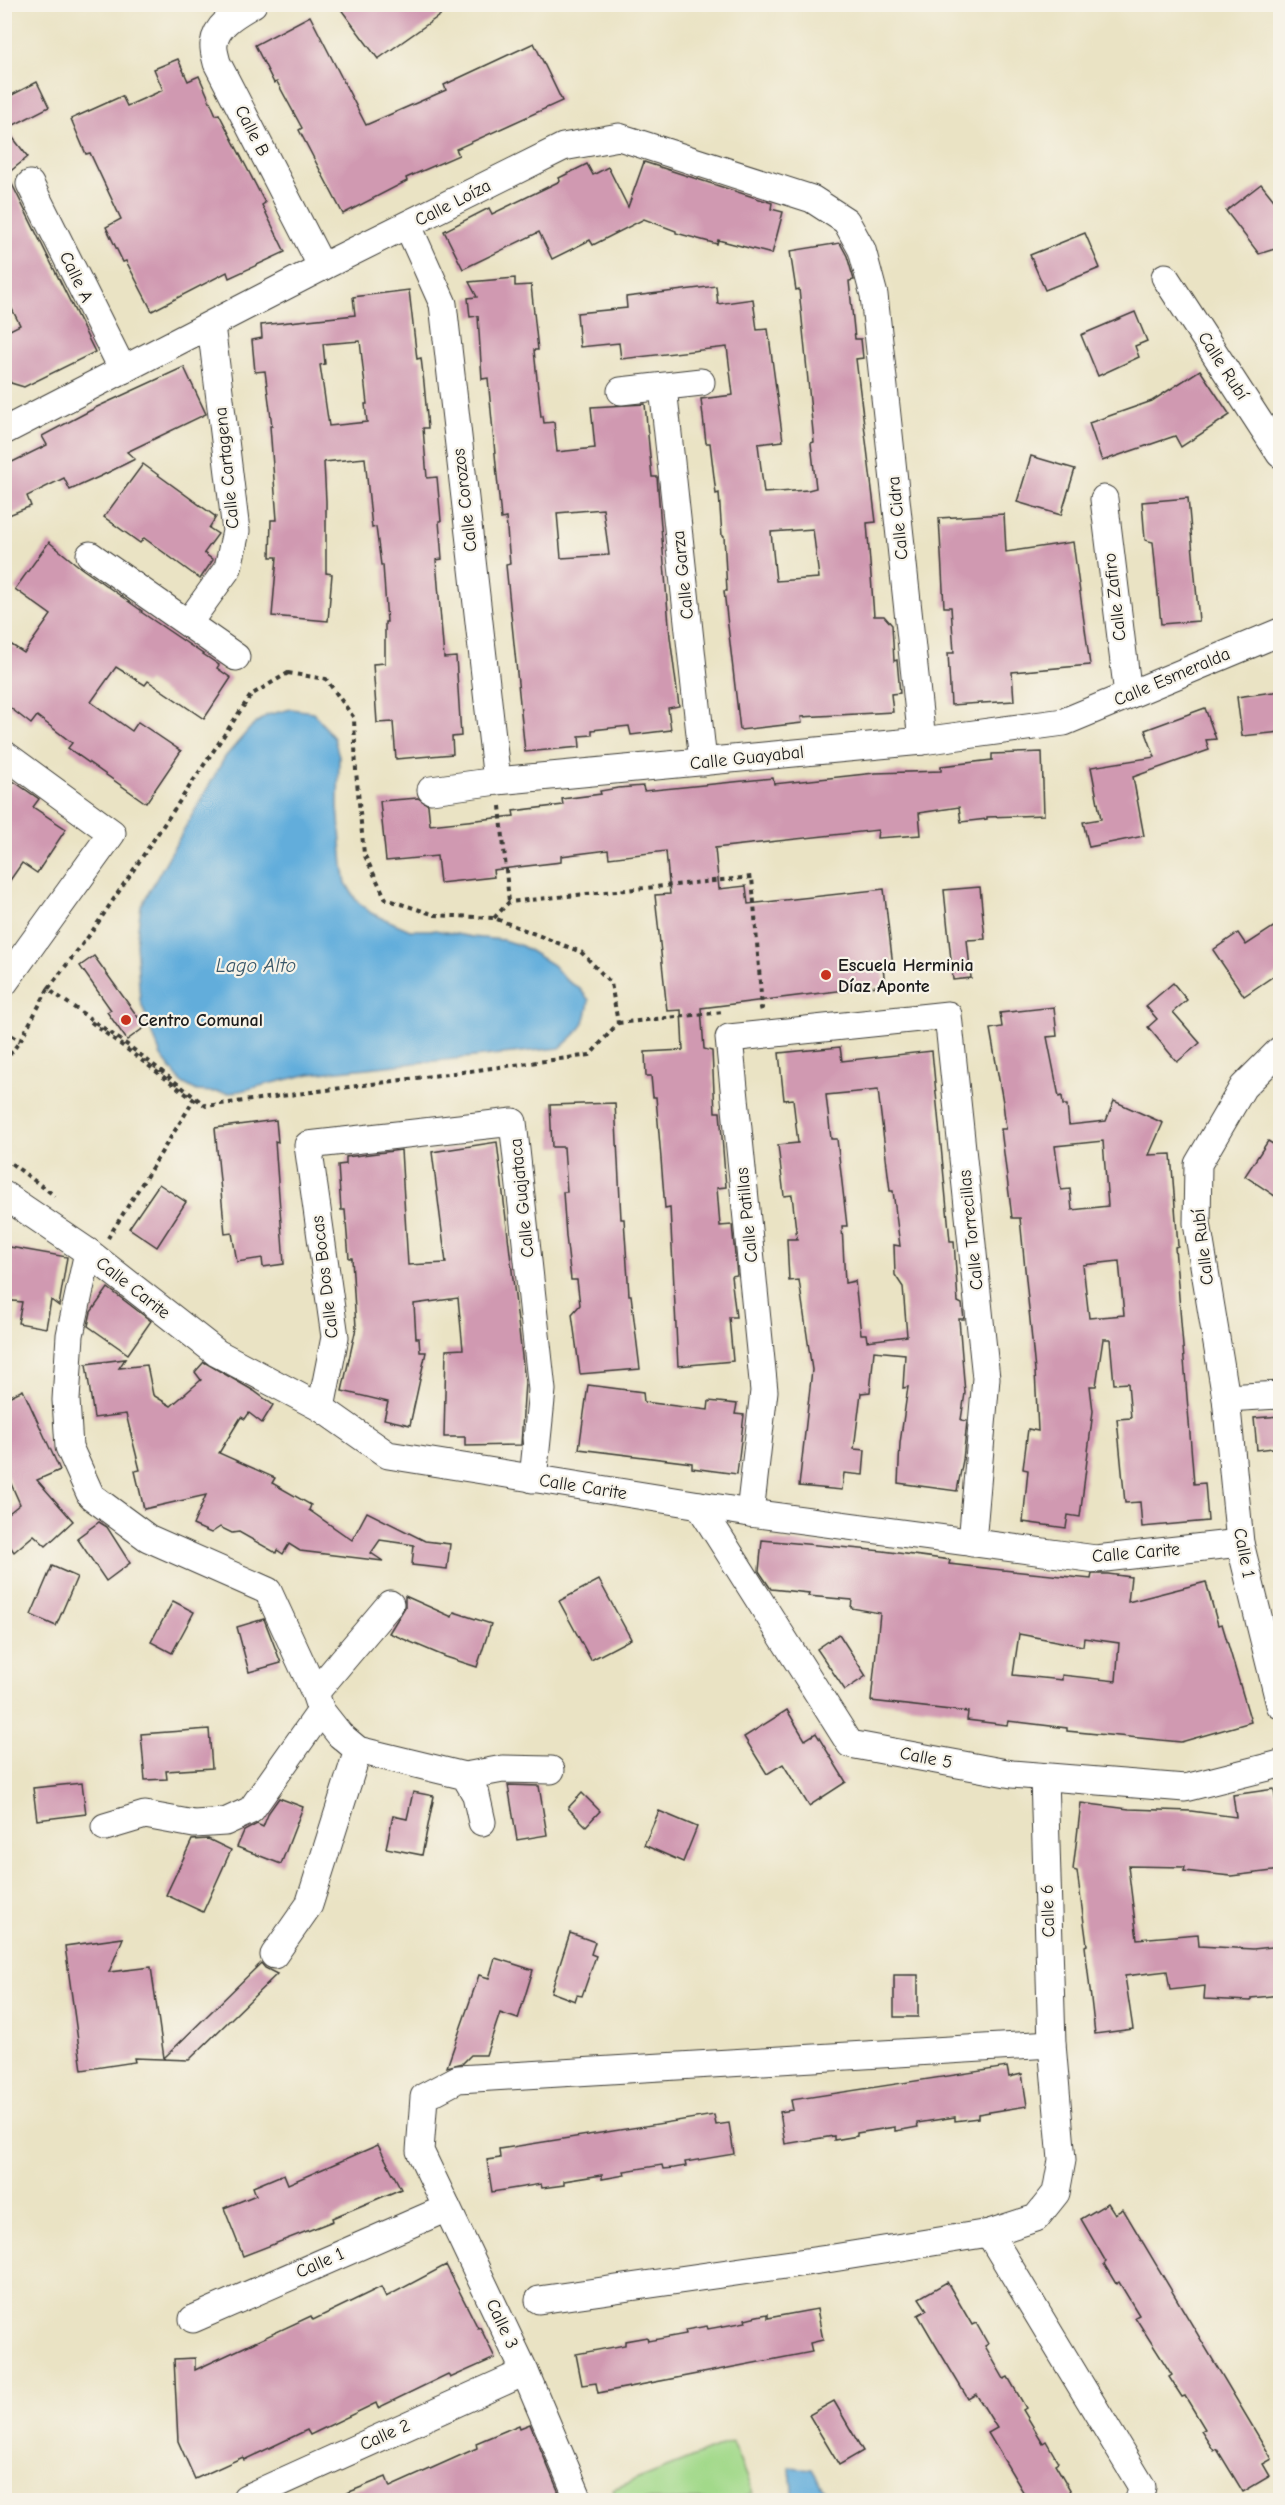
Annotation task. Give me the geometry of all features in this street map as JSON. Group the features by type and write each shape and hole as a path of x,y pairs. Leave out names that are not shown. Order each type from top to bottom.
{"street":[{"name":"Calle B","path":"253,4 233,16 221,28 213,45 217,63 322,267"},
{"name":"Calle Loíza","path":"4,431 322,267 563,147 619,137 812,199 846,221 862,250 874,295"},
{"name":"Calle A","path":"30,184 123,370"},
{"name":"Calle Corozos","path":"408,226 442,303 497,781"},
{"name":"Calle Rubí","path":"1165,277 1281,454"},
{"name":"Calle Cidra","path":"874,295 922,741"},
{"name":"Calle Cartagena","path":"189,622 228,568 236,531 211,325"},
{"path":"621,391 701,382"},
{"name":"Calle Garza","path":"663,387 703,762"},
{"name":"Calle Zafiro","path":"1104,499 1128,695"},
{"path":"90,555 236,657"},
{"name":"Calle Esmeralda","path":"1064,722 1281,632"},
{"name":"Calle Guayabal","path":"431,790 497,781 922,741 1064,722"},
{"path":"4,754 112,833 4,983"},
{"name":"Calle Torrecillas","path":"851,1025 948,1015 986,1378 972,1543"},
{"name":"Calle Patillas","path":"750,1513 764,1390 729,1038 851,1025"},
{"name":"Calle Rubí","path":"1226,1398 1197,1223 1198,1164 1243,1087 1281,1050"},
{"name":"Calle Guajataca","path":"308,1145 513,1122 542,1390 533,1479"},
{"name":"Calle Dos Bocas","path":"308,1145 335,1337 321,1408"},
{"name":"Calle Carite","path":"4,1195 94,1242 217,1353 321,1408 388,1455 750,1513 1096,1559 1240,1543"},
{"path":"94,1242 70,1335 66,1400 69,1448 91,1496 148,1538 268,1591 318,1702 340,1735 358,1750 465,1776 503,1769 551,1770"},
{"path":"1226,1398 1281,1395"},
{"name":"Calle 1","path":"1226,1398 1240,1543 1281,1705"},
{"name":"Calle 5","path":"699,1505 850,1744 1012,1774 1185,1788 1281,1764"},
{"path":"105,1827 145,1815 194,1824 225,1822 251,1810 318,1702 390,1604"},
{"path":"274,1955 309,1905 358,1750"},
{"path":"465,1776 476,1795 482,1821"},
{"name":"Calle 6","path":"539,2300 828,2259 989,2233 1036,2218 1056,2193 1062,2160 1052,2044 1044,1777"},
{"name":"Calle 3","path":"579,2500 525,2372 420,2151 424,2097 458,2079 1052,2044"},
{"name":"Calle 1","path":"194,2319 447,2208"},
{"path":"989,2233 1143,2487 1139,2500"},
{"name":"Calle 2","path":"246,2498 525,2372"}],"path":[{"path":"4,1062 20,1041 48,989 68,966 91,933 251,695 288,673 326,679 354,717 356,771 364,854 386,899 435,915 494,918 581,952 610,983 618,1023"},
{"path":"497,781 509,902"},
{"path":"494,918 509,902 752,877 762,1008 750,1010"},
{"path":"48,989 129,1046 206,1106 590,1055 618,1023 726,1012"},
{"path":"48,989 194,1100 110,1239 94,1242"},
{"path":"4,1030 20,1041"},
{"path":"4,1158 57,1198"}],"green space":[{"path":"732,2442 753,2493 734,2500 618,2500 613,2489"}],"water":[{"name":"Lago Alto","path":"291,709 313,712 334,738 339,756 338,806 343,866 346,883 356,900 371,913 410,930 435,930 503,940 522,946 553,965 589,1000 581,1028 560,1048 310,1074 231,1093 197,1091 182,1083 161,1056 140,1000 136,943 141,906 225,757 251,727 267,715"},
{"path":"790,2467 812,2469 830,2500 793,2500"}],"building":[{"path":"337,4 456,4 378,59"},
{"path":"310,16 366,125 446,90 444,85 534,43 562,101 456,149 459,155 406,178 407,181 343,214 299,130 302,128 277,82 274,83 255,45"},
{"path":"178,59 188,81 199,76 216,115 219,114 265,203 262,205 285,252 229,278 227,272 152,311 126,261 123,262 106,227 121,219 90,153 86,154 71,119 122,96 127,106 163,90 154,69"},
{"path":"37,82 49,107 6,129 28,157 7,174 95,352 24,387 11,383 4,370 4,333 20,325 4,293 4,99"},
{"path":"644,162 772,203 771,209 783,212 772,254 718,240 717,244 676,233 676,231 644,219 593,245 590,240 552,259 539,232 463,269 444,231 489,208 492,214 560,181 559,178 587,164 593,175 608,167 628,207"},
{"path":"1261,184 1281,209 1281,247 1259,254 1226,211"},
{"path":"1085,233 1100,268 1045,290 1030,255"},
{"path":"840,243 847,256 854,280 849,281 855,339 861,339 863,358 856,359 876,522 867,523 874,616 884,616 892,625 894,661 897,660 900,693 891,694 893,712 801,717 802,723 740,730 724,591 727,591 719,493 716,494 710,443 706,443 701,399 733,395 727,347 621,359 619,343 580,347 577,313 627,308 626,297 716,286 718,304 753,299 757,330 768,329 783,441 758,444 764,493 816,488 811,443 814,442 799,289 796,290 790,251","holes":["813,529 819,578 776,581 771,532"]},
{"path":"515,278 515,286 531,285 538,350 534,350 541,417 543,416 544,423 554,422 557,452 595,448 591,407 645,404 652,477 657,477 670,637 679,706 668,708 671,730 631,735 629,726 592,730 592,735 579,736 580,747 525,752 506,565 510,564 506,518 501,519 488,378 482,379 478,316 470,317 468,298 477,297 469,282","holes":["603,509 609,555 561,558 557,513"]},
{"path":"409,290 417,359 421,358 424,383 428,428 423,428 427,478 437,477 442,559 436,560 444,658 456,657 461,736 452,737 453,754 396,759 393,722 377,723 373,664 385,663 385,622 387,622 383,565 381,565 376,527 372,528 365,458 324,462 326,573 332,574 328,621 272,616 277,557 270,557 271,520 277,520 270,426 272,426 265,371 255,372 252,340 262,338 261,325 355,315 353,297","holes":["360,341 367,404 365,404 367,422 329,426 320,365 325,364 323,344"]},
{"path":"1135,312 1147,341 1135,346 1139,357 1098,376 1081,335"},
{"path":"184,367 206,414 127,452 135,459 101,476 70,490 64,478 27,496 31,506 4,517 4,466 47,445 42,436 97,407"},
{"path":"1200,370 1230,415 1181,447 1175,436 1102,461 1089,423 1152,401"},
{"path":"1031,456 1075,469 1061,515 1017,502"},
{"path":"143,464 216,517 209,528 218,534 204,553 213,560 200,579 144,538 140,543 104,517"},
{"path":"1188,498 1199,621 1161,624 1153,542 1145,540 1142,502"},
{"path":"1004,514 1006,552 1073,542 1090,665 1012,672 1014,701 951,705 948,653 954,653 951,607 944,607 939,518"},
{"path":"49,542 141,612 219,665 217,668 231,678 204,719 148,681 145,685 116,667 91,702 132,731 138,722 181,751 146,803 68,748 72,743 37,716 31,724 4,703 4,640 24,653 51,615 15,589"},
{"path":"1281,691 1281,732 1242,736 1237,697"},
{"path":"1205,708 1216,739 1206,740 1209,750 1133,777 1144,836 1089,847 1083,822 1101,819 1091,767 1155,757 1145,730"},
{"path":"1042,752 1044,815 987,817 987,819 961,822 959,807 919,813 921,835 877,838 878,830 715,848 719,889 746,886 748,904 884,889 893,966 883,967 885,985 701,1008 704,1049 712,1051 715,1112 720,1112 726,1187 717,1188 720,1226 732,1225 737,1275 731,1276 736,1317 729,1317 733,1361 678,1366 670,1207 665,1208 656,1097 653,1097 651,1076 646,1076 645,1052 683,1050 681,1010 667,1011 655,895 670,894 666,851 609,858 608,850 561,856 561,862 493,870 494,877 440,883 437,856 386,861 380,801 418,798 428,805 430,825 514,816 513,811 563,805 562,799 601,794 600,791 618,788 643,786 644,791 773,778 774,784 875,773 941,771 941,766 992,760 992,754"},
{"path":"13,781 39,799 33,807 66,829 37,873 22,863 4,889 4,793"},
{"path":"980,887 985,939 967,940 971,978 953,980 944,890"},
{"path":"1281,922 1281,971 1244,996 1213,950 1238,933 1246,945"},
{"path":"94,956 145,1027 127,1040 107,1012 111,1010 80,966"},
{"path":"1173,983 1187,1000 1173,1012 1200,1043 1177,1062 1148,1027 1157,1019 1146,1006"},
{"path":"1054,1007 1057,1036 1047,1037 1059,1097 1062,1096 1063,1105 1067,1105 1069,1125 1106,1121 1114,1101 1163,1123 1149,1155 1171,1154 1178,1246 1175,1247 1194,1484 1205,1483 1208,1521 1142,1527 1140,1502 1125,1503 1117,1419 1131,1418 1128,1383 1114,1384 1110,1339 1103,1339 1096,1386 1090,1386 1093,1411 1080,1517 1068,1515 1066,1528 1023,1522 1028,1470 1023,1469 1028,1429 1038,1431 1035,1371 1020,1218 1012,1218 1001,1129 1006,1129 1003,1102 990,1029 1002,1027 1000,1013","holes":["1103,1141 1108,1206 1072,1210 1070,1189 1061,1190 1055,1146","1119,1261 1124,1315 1089,1318 1083,1265"]},
{"path":"840,1047 842,1061 932,1051 950,1241 954,1241 958,1302 962,1304 964,1319 959,1319 965,1393 961,1420 967,1421 957,1491 898,1483 900,1443 908,1387 903,1388 905,1354 874,1351 870,1392 861,1393 854,1449 865,1450 863,1475 844,1473 842,1490 799,1486 812,1370 799,1280 789,1281 787,1239 797,1239 792,1195 784,1196 778,1145 798,1143 793,1099 784,1100 779,1053","holes":["878,1090 890,1191 893,1191 900,1246 894,1245 895,1275 903,1287 907,1336 867,1341 866,1334 861,1334 855,1281 845,1283 842,1226 847,1226 837,1139 831,1139 826,1095"]},
{"path":"615,1103 621,1219 624,1219 629,1295 631,1295 640,1369 580,1374 572,1314 580,1305 577,1280 571,1280 566,1236 563,1192 567,1192 564,1147 552,1147 550,1105"},
{"path":"276,1120 278,1142 275,1141 284,1264 263,1267 262,1258 237,1262 232,1233 225,1234 215,1128"},
{"path":"1268,1141 1281,1149 1281,1200 1245,1176"},
{"path":"497,1142 525,1382 521,1445 465,1446 465,1437 444,1437 446,1350 463,1349 458,1298 414,1304 416,1338 419,1338 420,1352 426,1352 410,1425 384,1419 388,1402 342,1391 356,1328 352,1258 349,1258 345,1210 341,1210 338,1165 346,1164 346,1157 401,1150 408,1265 446,1263 432,1152"},
{"path":"159,1184 186,1202 157,1247 129,1228"},
{"path":"4,1246 67,1257 59,1306 51,1300 46,1328 18,1323 22,1302 4,1300"},
{"path":"108,1288 151,1321 128,1354 88,1326 91,1312"},
{"path":"125,1359 119,1368 147,1365 153,1395 171,1406 201,1380 195,1372 204,1362 254,1391 273,1405 262,1423 249,1413 245,1419 241,1417 219,1453 275,1478 272,1483 311,1505 309,1510 352,1540 367,1512 425,1541 450,1544 447,1569 412,1565 414,1545 380,1540 371,1553 383,1561 300,1551 289,1544 283,1554 277,1550 276,1553 239,1532 232,1533 220,1527 211,1533 193,1525 206,1495 144,1509 135,1471 140,1470 126,1414 94,1418 86,1364"},
{"path":"588,1385 643,1392 644,1402 708,1410 709,1401 737,1404 735,1414 744,1415 737,1474 692,1468 692,1463 579,1449"},
{"path":"23,1390 60,1470 37,1480 73,1521 46,1546 34,1535 14,1552 4,1537 4,1517 20,1504 4,1468 4,1399"},
{"path":"1281,1416 1281,1447 1257,1450 1254,1418"},
{"path":"99,1522 107,1527 130,1563 106,1581 77,1538"},
{"path":"762,1540 883,1551 950,1560 949,1564 1091,1579 1092,1574 1131,1577 1128,1602 1206,1582 1218,1625 1222,1624 1251,1722 1181,1742 1067,1731 1067,1728 1008,1721 1007,1725 967,1720 968,1712 871,1701 880,1613 851,1608 852,1600 808,1596 809,1593 771,1589 759,1571","holes":["1019,1634 1083,1646 1084,1638 1119,1643 1116,1681 1062,1675 1062,1680 1013,1675"]},
{"path":"52,1566 77,1577 56,1626 31,1615"},
{"path":"599,1580 631,1639 591,1660 559,1601"},
{"path":"405,1596 452,1617 454,1612 491,1624 477,1667 446,1657 389,1633 405,1607"},
{"path":"173,1601 194,1612 172,1653 151,1642"},
{"path":"264,1619 281,1663 249,1672 237,1627"},
{"path":"839,1634 866,1676 845,1690 817,1649"},
{"path":"787,1710 805,1740 816,1733 846,1782 809,1806 783,1764 767,1774 744,1737"},
{"path":"209,1729 212,1768 166,1771 167,1779 145,1780 141,1734"},
{"path":"82,1783 86,1814 37,1820 33,1788"},
{"path":"508,1785 539,1786 547,1835 517,1840"},
{"path":"1274,1789 1281,1835 1281,1870 1231,1876 1184,1871 1185,1867 1128,1866 1137,1939 1198,1934 1199,1946 1253,1949 1281,1946 1281,1995 1251,1998 1251,2001 1204,1999 1205,1986 1170,1990 1167,1971 1125,1976 1133,2029 1095,2034 1085,1946 1087,1945 1077,1871 1073,1870 1081,1803 1129,1809 1191,1811 1236,1817 1233,1795"},
{"path":"413,1792 434,1796 422,1855 386,1848 393,1816 407,1819"},
{"path":"582,1793 600,1811 586,1826 568,1808"},
{"path":"279,1798 303,1807 281,1864 237,1847 244,1831 257,1824 263,1827 269,1812"},
{"path":"659,1811 697,1827 683,1862 644,1845"},
{"path":"208,1839 231,1850 203,1912 166,1895 192,1840"},
{"path":"570,1933 595,1942 591,1954 596,1956 582,1996 577,1995 575,2001 551,1992"},
{"path":"123,1938 109,1972 151,1967 164,2058 261,1963 265,1968 277,1974 189,2060 134,2058 135,2062 82,2070 65,1946"},
{"path":"495,1958 533,1970 518,2019 500,2013 486,2055 471,2055 463,2063 447,2067 479,1975 489,1978"},
{"path":"894,1975 918,1975 918,2017 894,2017"},
{"path":"1007,2067 1009,2077 1022,2074 1027,2106 978,2114 978,2118 955,2121 955,2117 917,2123 918,2127 895,2131 895,2127 857,2133 857,2136 834,2140 834,2136 785,2144 780,2112 793,2110 791,2100"},
{"path":"714,2115 716,2125 729,2123 734,2154 685,2162 686,2166 674,2168 663,2169 662,2165 624,2171 625,2175 602,2179 602,2175 564,2181 564,2185 542,2188 541,2184 492,2192 487,2160 500,2158 499,2149"},
{"path":"378,2145 401,2189 332,2218 333,2221 243,2256 224,2208 256,2195 253,2187 284,2174 288,2184"},
{"path":"1108,2203 1115,2214 1123,2209 1272,2459 1263,2464 1270,2476 1243,2492 1217,2449 1214,2451 1201,2431 1205,2429 1185,2396 1182,2397 1169,2377 1172,2375 1135,2317 1139,2315 1119,2282 1116,2284 1081,2219"},
{"path":"446,2265 495,2358 450,2378 448,2374 378,2408 376,2403 310,2435 307,2430 244,2460 243,2457 195,2479 178,2441 174,2359 195,2358 195,2370 311,2316 313,2320 381,2287 386,2297"},
{"path":"947,2282 972,2325 976,2323 988,2344 985,2346 1004,2379 1008,2377 1026,2408 1023,2410 1043,2443 1046,2441 1058,2462 1055,2464 1076,2500 1028,2500 988,2433 997,2428 976,2394 968,2399 935,2344 918,2315 927,2310 919,2298"},
{"path":"817,2309 823,2340 810,2343 812,2352 598,2393 596,2383 582,2385 576,2354 625,2345 625,2341 647,2337 648,2341 686,2334 685,2330 707,2326 708,2329 746,2322 745,2319 757,2316 768,2314 768,2318"},
{"path":"834,2401 863,2451 839,2465 809,2415"},
{"path":"530,2424 562,2500 330,2500 386,2477 390,2487 477,2448 476,2443 519,2425 520,2428"}],"place":[{"name":"Escuela Herminia Díaz Aponte","path":"826,975"},
{"name":"Centro Comunal","path":"126,1020"}]}
